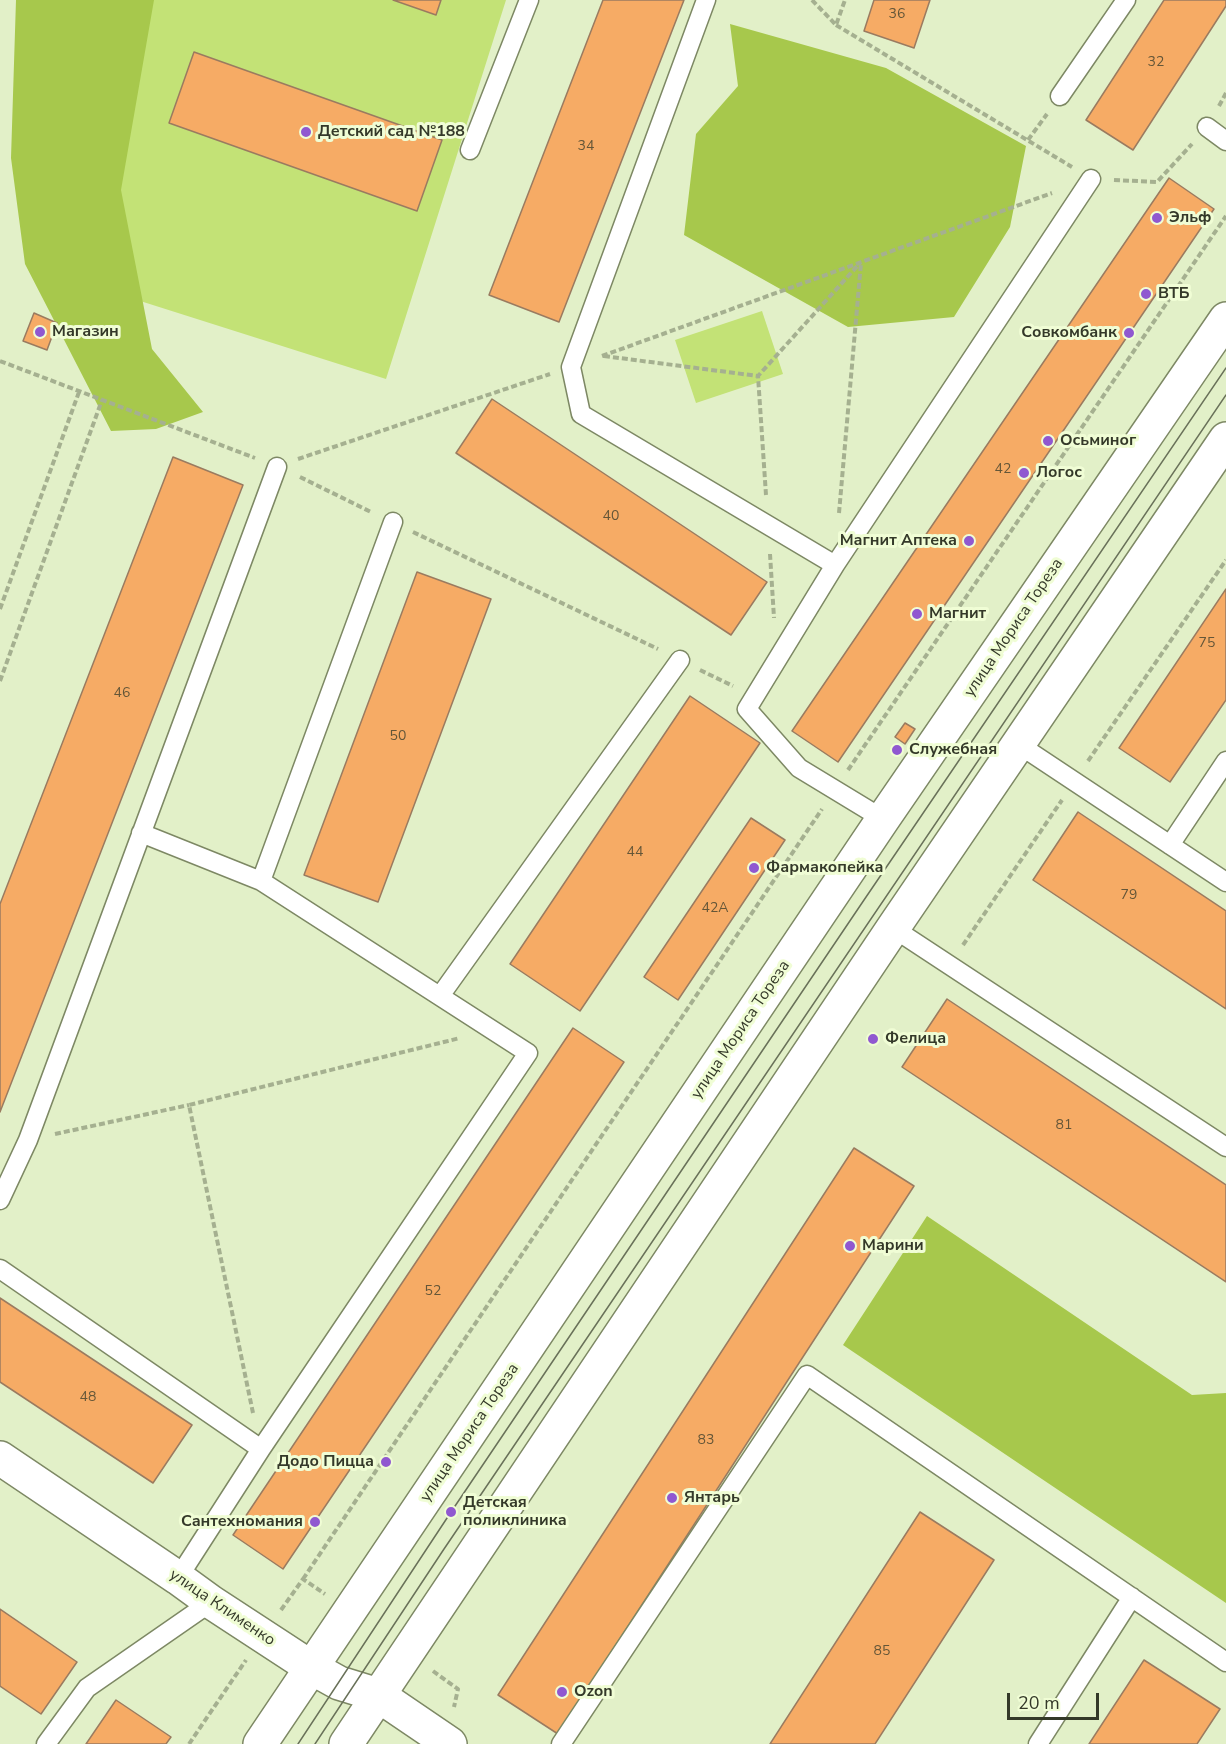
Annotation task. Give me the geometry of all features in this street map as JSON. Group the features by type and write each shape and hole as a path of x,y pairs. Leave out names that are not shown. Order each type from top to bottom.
{"street":[{"name":"улица Мориса Тореза","path":"260,1744 883,819 1226,319"},
{"path":"346,1744 893,928 1226,439"},
{"name":"улица Клименко","path":"0,1458 312,1668 339,1683 378,1695 450,1744"}],"lane":[{"path":"470,150 529,0"},
{"path":"705,0 571,367 581,414 835,565"},
{"path":"1060,96 1126,0"},
{"path":"1207,127 1226,141"},
{"path":"883,819 799,768 747,709 835,565 1091,179"},
{"path":"0,1200 28,1140 277,466"},
{"path":"261,881 393,522"},
{"path":"440,996 680,660"},
{"path":"1018,744 1226,882"},
{"path":"1170,844 1226,761"},
{"path":"141,833 261,881 528,1053 261,1449 178,1578"},
{"path":"893,928 1226,1147"},
{"path":"0,1269 261,1449"},
{"path":"561,1744 807,1375 1226,1662"},
{"path":"1038,1744 1132,1597"},
{"path":"46,1744 87,1688 211,1602"}],"path":[{"path":"812,0 836,25 1091,179"},
{"path":"836,25 844,0"},
{"path":"1028,140 1060,96"},
{"path":"303,1579 835,789 1226,216"},
{"path":"777,661 758,376 861,262 835,565"},
{"path":"603,356 758,376"},
{"path":"0,609 80,392"},
{"path":"0,681 102,400"},
{"path":"277,466 755,696"},
{"path":"28,1140 189,1105 492,1030"},
{"path":"189,1105 261,1449"},
{"path":"189,1744 262,1636"}],"green space":[{"path":"16,0 154,0 121,190 152,349 203,412 156,429 111,431 25,264 11,158"},
{"path":"138,0 506,0 386,379 52,273"},
{"path":"730,24 886,68 1026,146 1010,227 954,317 848,327 684,235 696,134 738,86"},
{"path":"762,311 783,374 696,403 675,340"},
{"path":"927,1216 1192,1395 1226,1393 1226,1603 843,1345"}],"building":[{"path":"393,0 441,0 436,15"},
{"path":"603,0 684,0 559,322 489,295"},
{"path":"874,0 930,0 914,48 864,31"},
{"path":"1164,0 1226,0 1226,6 1133,150 1086,120"},
{"name":"Детский сад №188","path":"194,52 442,140 417,211 169,123"},
{"path":"1169,178 1214,209 838,762 792,731"},
{"name":"Магазин","path":"34,313 57,323 47,350 23,341"},
{"path":"492,399 767,582 731,635 456,453"},
{"path":"173,457 243,485 0,1112 0,904"},
{"path":"417,572 491,599 378,902 304,875"},
{"path":"1226,589 1226,700 1170,782 1119,748"},
{"path":"690,696 760,743 580,1011 510,964"},
{"path":"905,723 915,729 905,744 895,737"},
{"path":"1078,812 1226,911 1226,1009 1033,880"},
{"path":"751,818 785,840 678,1000 644,977"},
{"path":"947,999 1226,1185 1226,1282 902,1067"},
{"path":"573,1028 624,1062 283,1569 233,1535"},
{"path":"854,1148 914,1186 558,1734 498,1695"},
{"path":"0,1298 192,1425 153,1483 0,1382"},
{"path":"920,1512 994,1560 875,1744 770,1744"},
{"path":"0,1609 77,1662 41,1714 0,1686"},
{"path":"1144,1660 1220,1709 1197,1744 1089,1744"},
{"path":"116,1700 171,1737 166,1744 86,1744"}],"tram line":[{"path":"298,1744 451,1512 1226,368"},
{"path":"315,1744 444,1549 1226,395"}],"place":[{"name":"Детский сад №188","path":"306,132"},
{"name":"Эльф","path":"1157,218"},
{"name":"ВТБ","path":"1146,294"},
{"name":"Магазин","path":"40,332"},
{"name":"Совкомбанк","path":"1129,333"},
{"name":"Осьминог","path":"1048,441"},
{"name":"Логос","path":"1024,473"},
{"name":"Магнит Аптека","path":"969,541"},
{"name":"Магнит","path":"917,614"},
{"name":"Служебная","path":"897,750"},
{"name":"Фармакопейка","path":"754,868"},
{"name":"Фелица","path":"873,1039"},
{"name":"Марини","path":"850,1246"},
{"name":"Додо Пицца","path":"386,1462"},
{"name":"Янтарь","path":"672,1498"},
{"name":"Детская поликлиника","path":"451,1512"},
{"name":"Сантехномания","path":"315,1522"},
{"name":"Ozon","path":"562,1692"}]}
